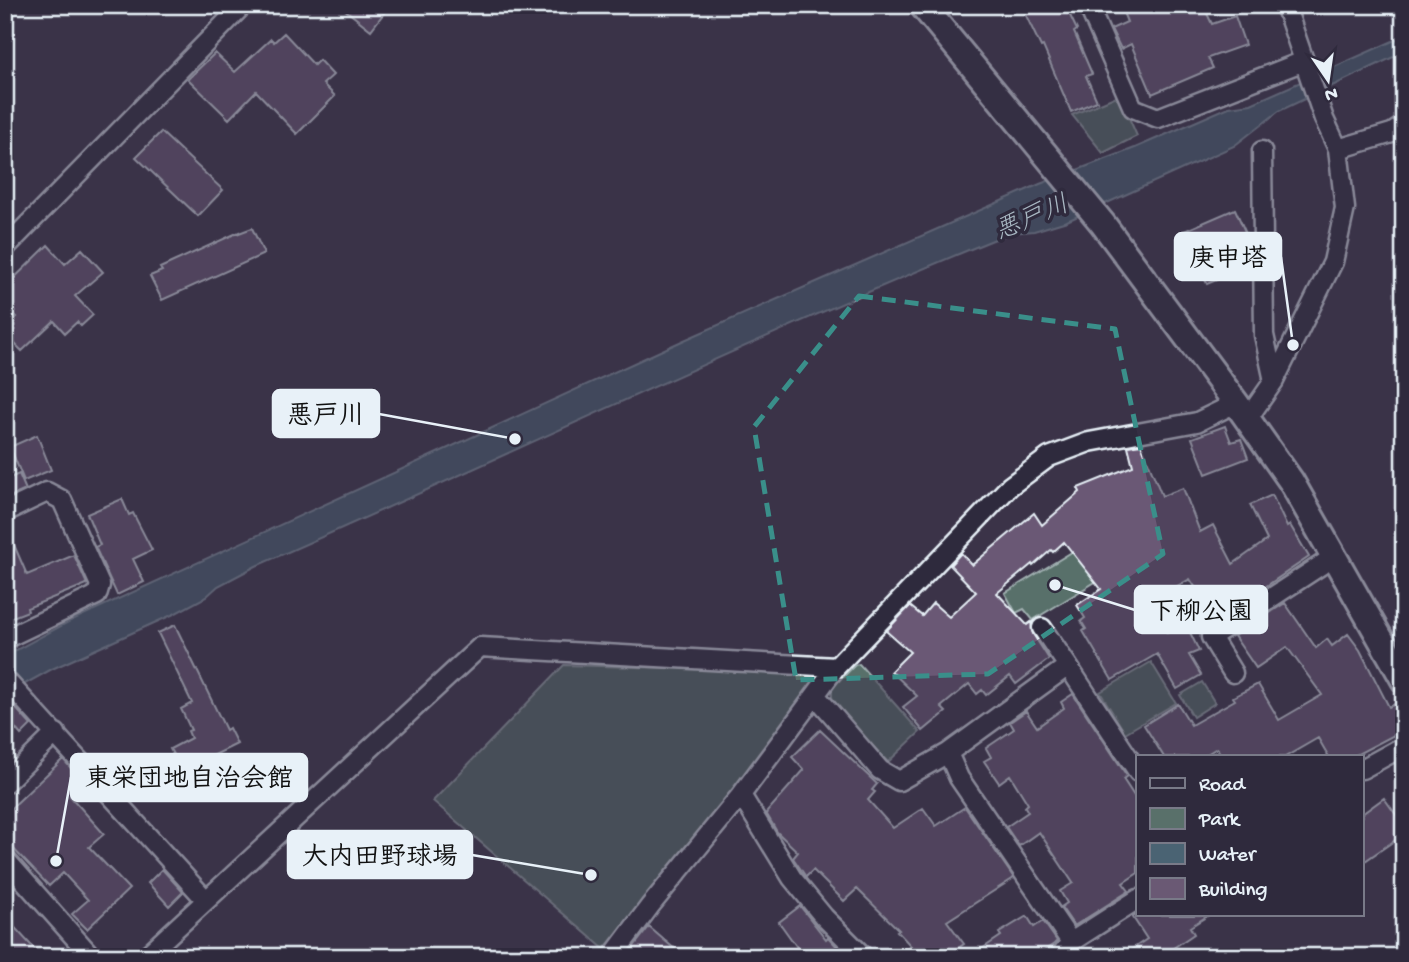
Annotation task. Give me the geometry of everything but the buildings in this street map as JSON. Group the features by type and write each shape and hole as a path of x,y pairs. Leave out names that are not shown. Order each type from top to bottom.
{"street":[{"path":"5,248 243,5"},
{"path":"922,5 1102,225 1291,481 1404,680"},
{"path":"1088,5 1133,108 1158,118 1304,61"},
{"path":"612,957 741,795 836,667 1010,486 1049,457 1089,442 1241,412 1275,381 1333,262 1345,208 1338,149 1324,119 1285,5"},
{"path":"1338,149 1392,133 1404,125"},
{"path":"1262,151 1261,258 1264,335 1275,381"},
{"path":"5,512 47,492 62,500 100,585 97,595 5,639"},
{"path":"1233,673 1211,637 1335,556"},
{"path":"1042,628 1136,769"},
{"path":"145,957 480,647 836,667"},
{"path":"816,696 880,770 899,781 948,753 1068,666"},
{"path":"11,685 205,899"},
{"path":"5,783 56,733"},
{"path":"1364,768 1404,746"},
{"path":"948,753 959,778 1065,950 1136,900"},
{"path":"741,795 792,878 824,917 864,957"},
{"path":"5,859 92,957"}],"highlighted area":[{"path":"859,296 1115,329 1163,554 988,674 796,680 754,427"}],"green space":[{"path":"1119,95 1137,136 1103,153 1072,115"},
{"path":"1080,547 1105,576 1033,620 1024,609 1016,613 1005,593"},
{"path":"1151,662 1176,703 1125,733 1100,692"},
{"path":"859,664 920,732 888,762 837,709 832,697 832,688"},
{"path":"564,665 822,672 798,708 604,949 433,801"},
{"path":"1202,682 1215,703 1193,717 1180,695"}],"water":[{"path":"1404,36 1404,52 1279,111 1234,146 1067,221 1034,231 1010,233 820,313 256,566 174,614 52,669 5,695 5,656 70,621 682,341 1040,184 1135,148 1229,107 1251,104"}],"place":[{"name":"庚申塔","path":"1293,345"},
{"name":"悪戸川","path":"515,439"},
{"name":"下柳公園","path":"1055,585"},
{"name":"東栄団地自治会館","path":"56,861"},
{"name":"大内田野球場","path":"591,875"}]}
